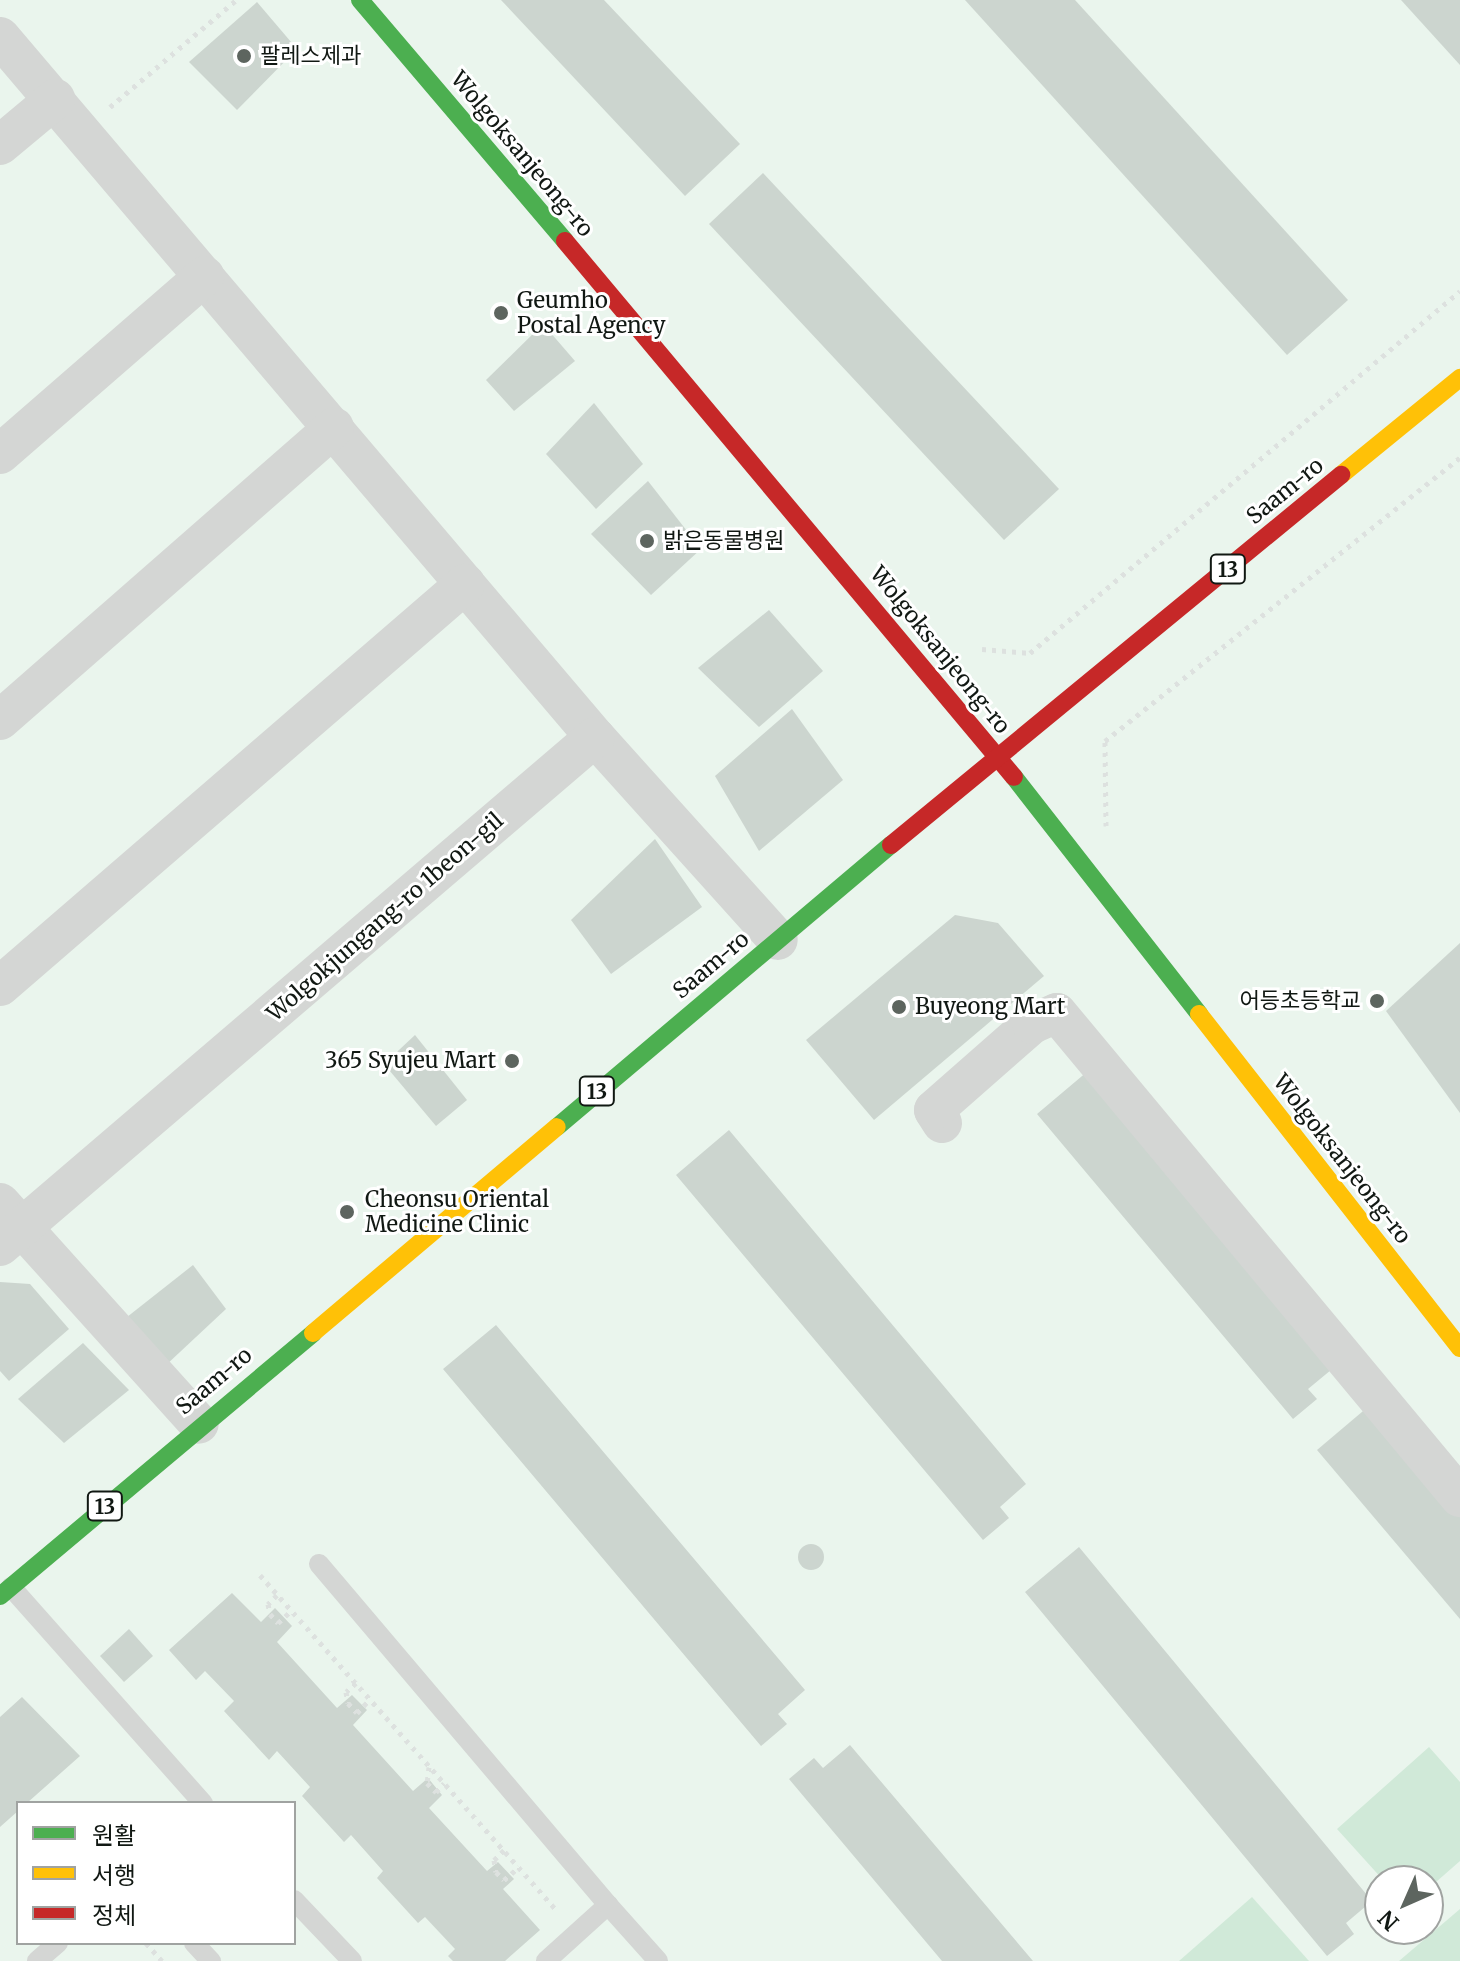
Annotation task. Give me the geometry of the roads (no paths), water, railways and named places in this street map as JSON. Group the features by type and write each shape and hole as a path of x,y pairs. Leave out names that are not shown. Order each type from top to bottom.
{"main road":[{"name":"Wolgoksanjeong-ro","path":"360,0 932,673 1460,1348"},
{"name":"Saam-ro","path":"5,1591 199,1424 996,758 1460,378"}],"street":[{"path":"0,37 595,737 778,940"},
{"path":"0,145 55,99"},
{"path":"0,454 205,276"},
{"path":"0,720 334,428"},
{"path":"0,986 465,584"},
{"name":"Wolgokjungang-ro 1beon-gil","path":"7,1225 595,737"},
{"path":"942,1123 934,1110 1032,1024 1057,1013 1460,1497"},
{"path":"7,1225 199,1424"}],"lane":[{"path":"319,1564 658,1961"},
{"path":"5,1591 201,1801"},
{"path":"296,1902 352,1961"},
{"path":"546,1961 608,1905"},
{"path":"37,1961 56,1945"},
{"path":"196,1945 211,1961"}],"place":[{"name":"팔레스제과","path":"244,56"},
{"name":"Geumho Postal Agency","path":"501,313"},
{"name":"밝은동물병원","path":"647,541"},
{"name":"어등초등학교","path":"1377,1001"},
{"name":"Buyeong Mart","path":"899,1007"},
{"name":"365 Syujeu Mart","path":"512,1061"},
{"name":"Cheonsu Oriental Medicine Clinic","path":"347,1212"}]}
